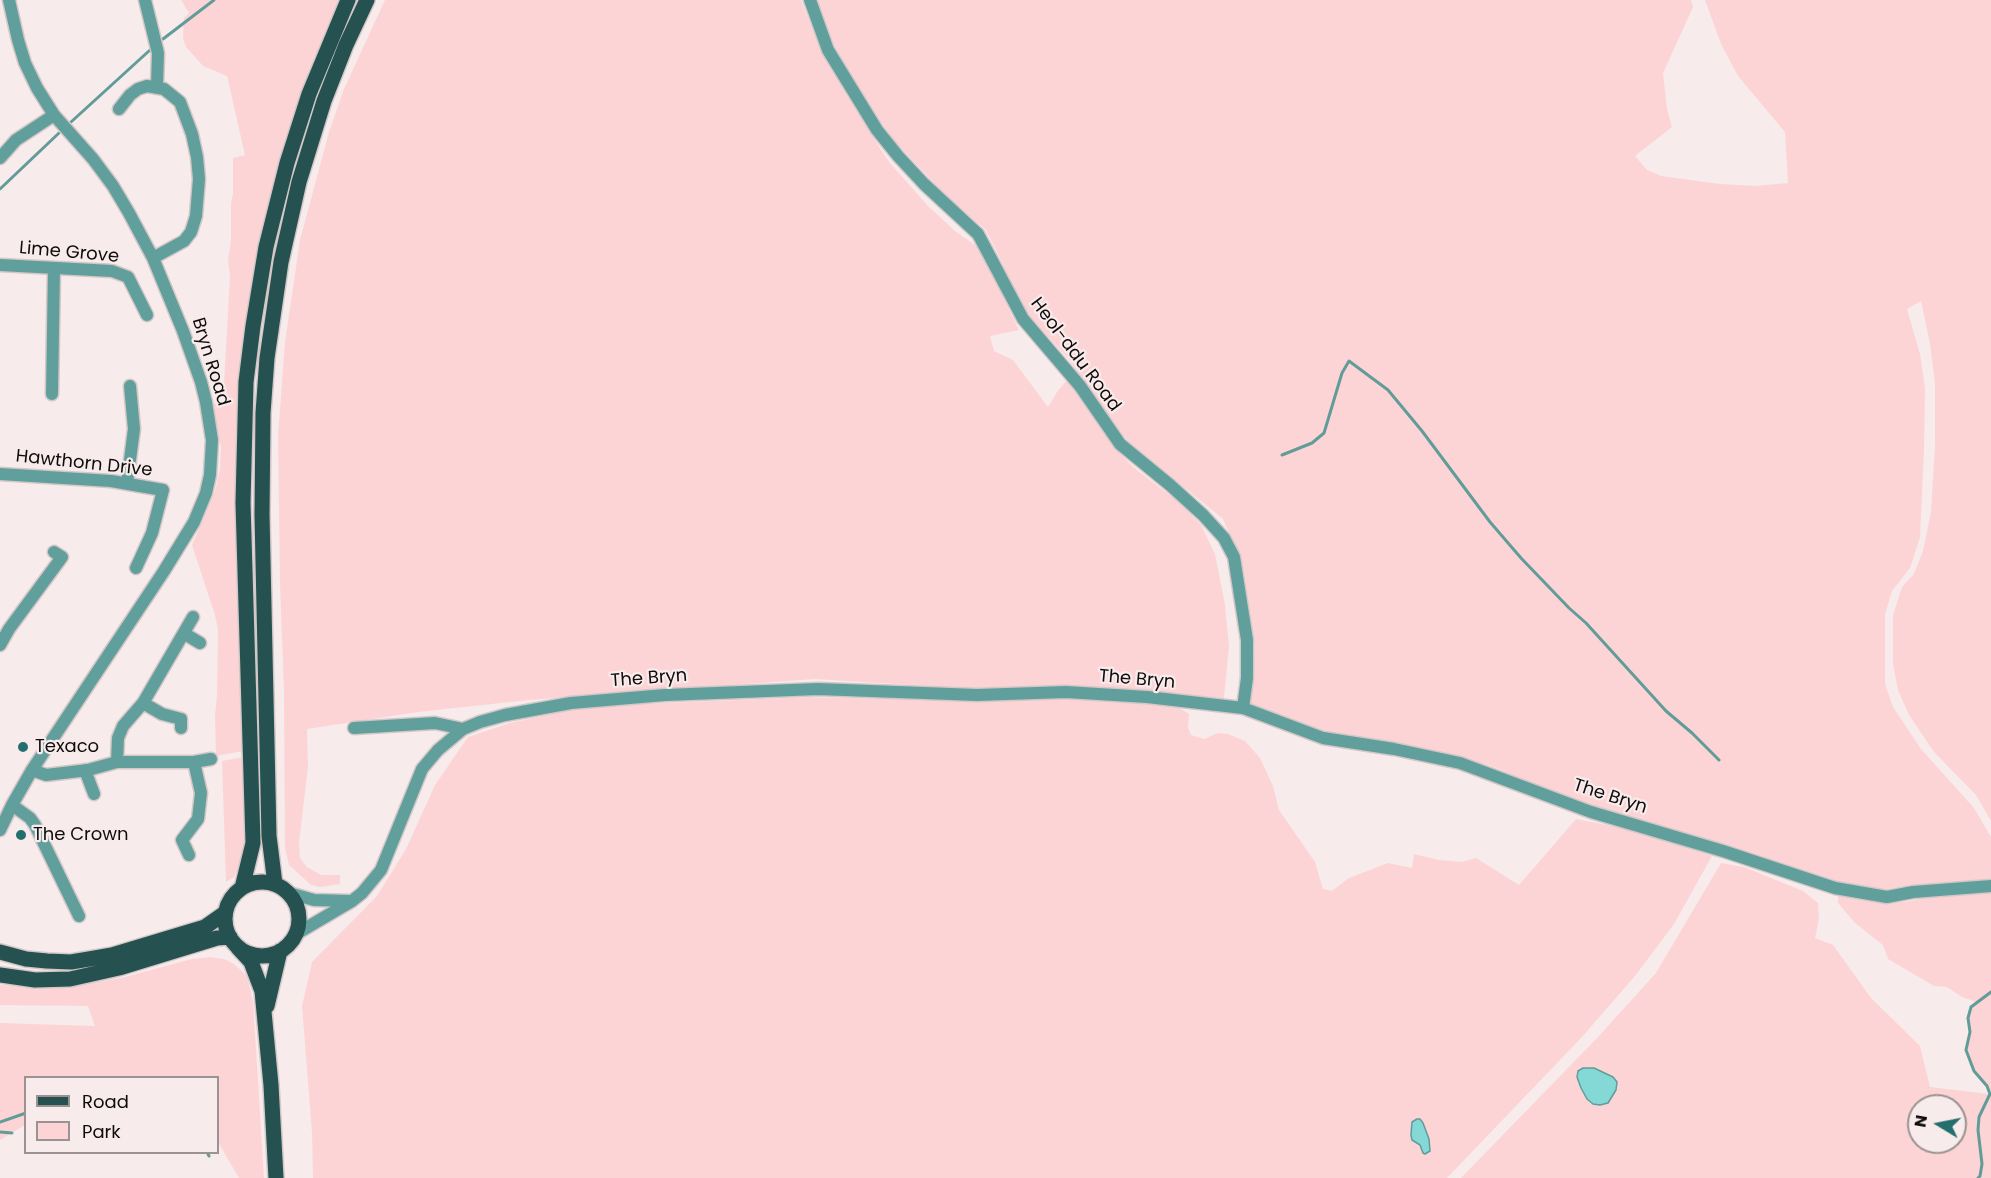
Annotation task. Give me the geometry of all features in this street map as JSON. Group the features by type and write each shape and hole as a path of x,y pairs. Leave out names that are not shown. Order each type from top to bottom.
{"main road":[{"path":"242,888 253,843 243,503 246,382 266,247 287,163 309,94 348,0"},
{"path":"275,884 269,836 262,515 263,413 267,358 281,262 299,182 324,101 367,0"},
{"path":"0,975 35,980 70,979 119,968 217,938 234,942 248,953 258,956 270,955 280,951 292,941 296,934 299,924 298,913 289,893 275,884 252,883 242,888 228,903 225,913 225,925 234,942 251,962 262,991 276,1178"},
{"path":"0,952 26,959 47,961 71,962 89,959 112,955 205,927 225,913"},
{"path":"265,1018 280,951"}],"street":[{"name":"Bryn Road","path":"0,830 32,770 164,572 194,522 206,494 210,475 212,440 206,402 183,331 153,258 113,186 93,159 54,115 37,88 25,63 9,0"},
{"path":"145,0 158,53 157,86"},
{"name":"Heol-ddu Road","path":"810,0 828,50 877,130 924,184 978,234 1023,319 1074,378 1120,444 1170,484 1224,538 1234,557 1247,640 1247,678 1243,708"},
{"path":"119,109 138,89 157,86 171,93 180,102 192,134 199,179 196,216 191,232 184,241 153,258"},
{"path":"1,155 16,140 54,115"},
{"name":"Lime Grove","path":"0,265 112,271 129,277 147,315"},
{"path":"52,394 54,268"},
{"path":"127,483 134,429 130,386"},
{"name":"Hawthorn Drive","path":"0,474 127,483 163,490 152,533 136,568"},
{"path":"0,645 5,624 62,557 54,552"},
{"path":"117,762 118,738 123,726 143,703 193,617"},
{"path":"185,634 200,643"},
{"name":"The Bryn","path":"296,934 352,901 381,870 422,769 438,750 463,729 505,715 571,703 665,695 818,689 977,695 1066,692 1147,697 1243,708 1323,738 1394,749 1460,763 1591,812 1835,888 1887,897 1913,892 1991,886"},
{"path":"143,703 162,714 181,719 181,728"},
{"path":"354,728 435,723 463,729"},
{"path":"32,770 46,775 85,770 117,762 194,762 211,759"},
{"path":"189,855 182,840 198,819 201,793 194,762"},
{"path":"85,770 94,794"},
{"path":"12,805 30,818 35,825 79,916"},
{"path":"289,893 314,900 352,901"}],"green space":[{"path":"181,0 340,0 310,68 280,159 253,276 240,371 237,423 243,751 216,756 218,630 192,545 215,491 220,469 221,447 213,404 223,402 230,276 228,260 231,240 233,158 245,155 227,76 203,66 186,47 183,39 184,18 189,13"},
{"path":"385,0 801,0 818,43 846,94 889,162 928,206 955,231 979,248 1019,330 990,336 994,351 1013,360 1048,407 1068,379 1114,447 1133,467 1180,503 1201,525 1215,554 1225,605 1229,646 1224,698 1070,686 960,688 815,679 529,700 418,712 307,729 308,767 299,843 300,858 307,867 321,875 340,875 340,884 320,887 311,885 289,865 285,848 278,436 285,342 300,240 329,132 344,89"},
{"path":"816,0 1691,0 1693,7 1663,73 1667,109 1672,127 1635,156 1647,170 1661,176 1755,186 1788,183 1785,132 1738,76 1721,44 1705,0 1991,0 1991,821 1976,795 1934,752 1909,715 1898,690 1893,664 1893,615 1902,587 1914,574 1923,551 1931,512 1935,446 1935,384 1921,301 1907,309 1920,354 1925,388 1920,537 1910,568 1892,591 1885,614 1885,684 1893,707 1921,749 1974,808 1991,837 1991,880 1890,889 1861,888 1826,880 1654,824 1592,808 1489,765 1414,746 1328,735 1254,708 1249,701 1255,647 1243,565 1223,519 1129,442 1109,419 1068,358 1032,320 1014,295 1003,264 986,230 946,196 894,140 866,101 841,61"},
{"path":"809,697 942,700 1045,697 1173,704 1189,714 1188,728 1191,735 1204,739 1218,733 1228,734 1245,741 1260,758 1273,786 1279,810 1315,862 1323,889 1332,891 1349,878 1388,863 1412,868 1414,854 1439,860 1462,862 1476,858 1519,885 1576,819 1633,830 1712,856 1674,924 1635,976 1582,1037 1447,1178 313,1178 312,1133 302,1006 312,962 377,896 406,849 435,785 468,737 510,723 574,709"},
{"path":"244,757 244,847 234,877 226,882 222,761"},
{"path":"1721,863 1744,867 1803,891 1818,903 1819,919 1815,938 1833,945 1871,998 1920,1046 1930,1087 1989,1094 1987,1086 1974,1071 1966,1050 1970,1032 1968,1018 1971,1007 1977,1002 1962,997 1947,987 1934,986 1888,959 1883,945 1855,923 1838,903 1838,894 1858,900 1904,902 1991,890 1991,1178 1461,1178 1598,1037 1656,973"},
{"path":"210,957 224,959 234,964 247,976 253,1001 264,1178 239,1178 219,1144 219,1076 24,1076 24,1126 0,1140 0,1023 95,1026 88,1006 0,1005 0,985 66,987 121,978 192,959"}],"water":[{"path":"1583,1068 1594,1068 1613,1077 1617,1082 1616,1090 1608,1103 1593,1104 1587,1099 1577,1077 1578,1071"},
{"path":"1417,1119 1423,1123 1429,1139 1430,1151 1425,1154 1420,1145 1412,1140 1412,1122"}],"waterway":[{"path":"163,39 214,0"},
{"path":"71,122 150,50"},
{"path":"0,189 59,133"},
{"path":"1282,455 1312,443 1324,433 1342,373 1349,361 1388,390 1422,431 1490,522 1521,558 1586,623 1666,711 1719,760"},
{"path":"1978,1178 1982,1164 1978,1130 1979,1117 1990,1094 1987,1086 1974,1071 1966,1050 1970,1032 1968,1018 1971,1007 1991,992"},
{"path":"0,1122 24,1114"},
{"path":"0,1132 12,1133"}],"place":[{"name":"Texaco","path":"23,747"},
{"name":"The Crown","path":"21,835"}]}
